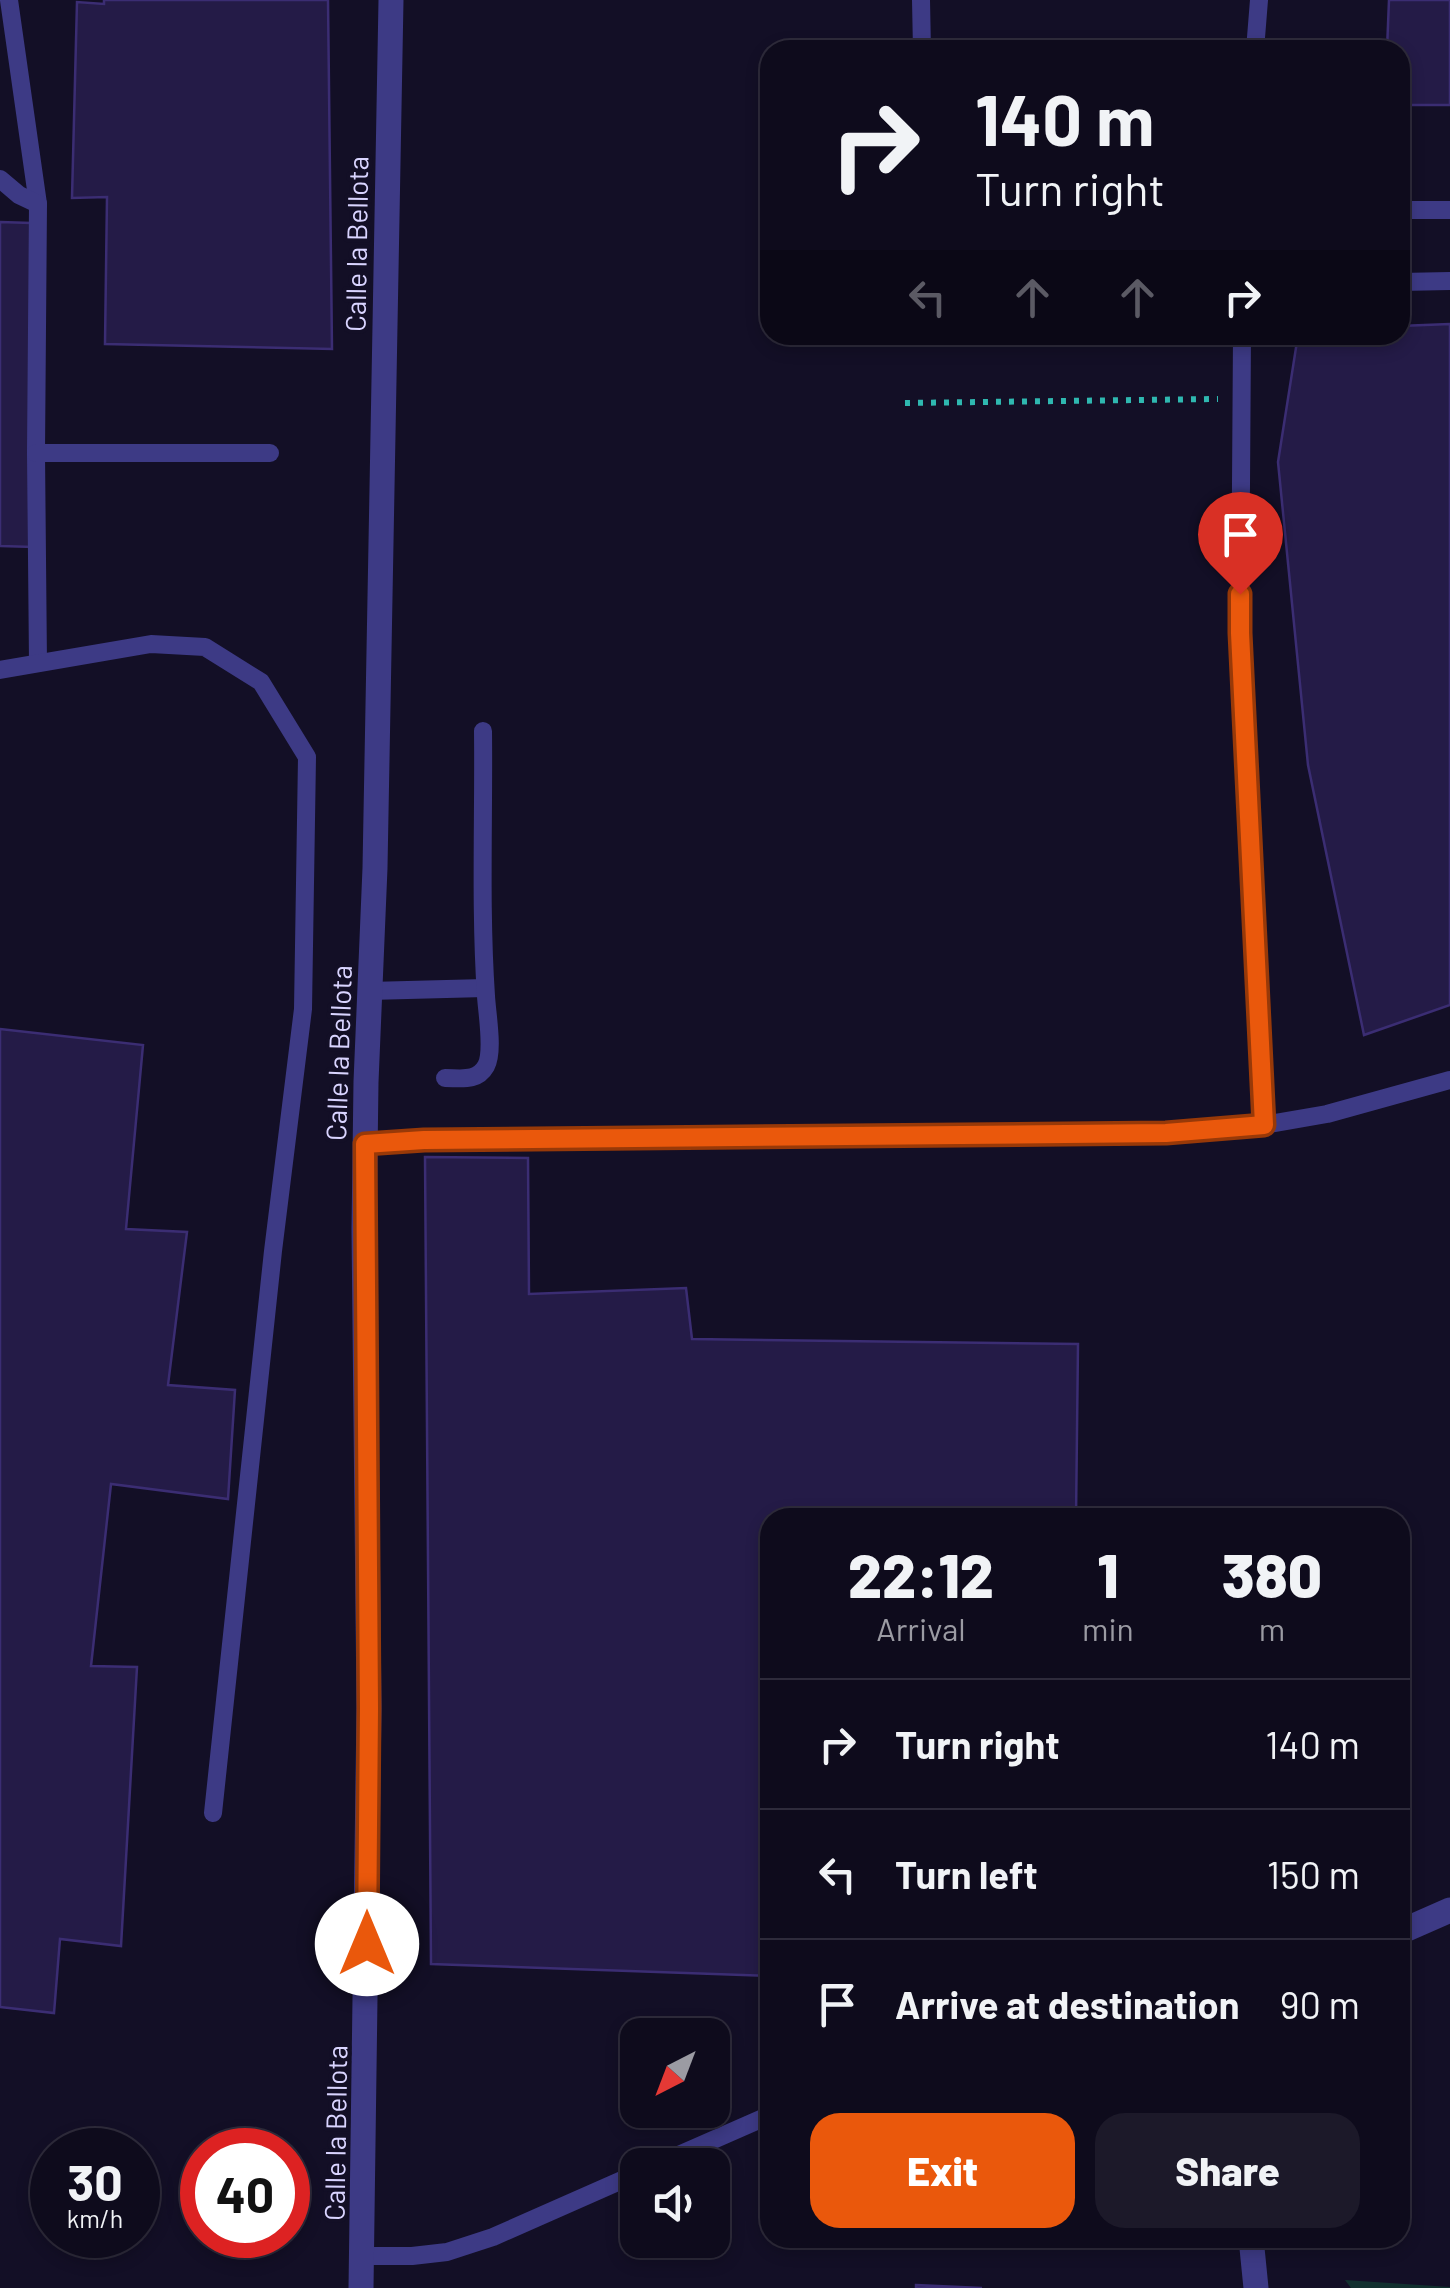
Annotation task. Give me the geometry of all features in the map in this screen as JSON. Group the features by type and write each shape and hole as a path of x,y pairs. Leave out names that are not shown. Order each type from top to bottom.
{"street":[{"name":"Calle la Bellota","path":"361,2288 369,1708 365,1144 375,848 391,0"},
{"path":"1410,1928 1450,1910"},
{"path":"1251,2248 1256,2288"}],"lane":[{"path":"9,0 38,204 38,662"},
{"path":"921,0 922,40"},
{"path":"1256,40 1259,0"},
{"path":"0,179 38,204"},
{"path":"1410,210 1450,210"},
{"path":"1410,282 1450,281"},
{"path":"1242,345 1240,633 1264,1125"},
{"path":"36,453 270,453"},
{"path":"0,670 151,644 205,647 261,682 307,757 303,1010 272,1251 213,1813"},
{"path":"445,1078 470,1079 484,1071 490,1059 485,988 483,731"},
{"path":"369,991 485,988"},
{"path":"365,1144 424,1140 1166,1133 1264,1125 1328,1114 1450,1080"},
{"path":"695,2148 760,2119"},
{"path":"363,2256 447,2252 493,2237 620,2181"}],"path":[{"path":"904,403 1242,398"}],"green space":[{"path":"1345,2280 1450,2287 1450,2288 1351,2288"}],"building":[{"path":"104,0 328,0 332,349 105,344 107,197 72,198 77,2 104,4"},
{"path":"1389,0 1450,0 1450,105 1410,105 1410,40 1387,40"},
{"path":"0,222 31,223 34,547 0,546"},
{"path":"1450,324 1450,1005 1364,1035 1308,765 1278,462 1296,345 1410,345 1410,326"},
{"path":"0,1029 143,1045 126,1229 187,1232 168,1385 235,1390 228,1499 111,1484 91,1666 137,1667 121,1946 60,1939 54,2013 0,2007"},
{"path":"425,1157 528,1158 529,1294 686,1288 692,1339 1078,1344 1076,1508 760,1508 760,1976 431,1964"},
{"path":"916,2285 982,2288 916,2288"}],"route":[{"path":"367,1944 365,1144 424,1140 1166,1133 1264,1125 1240,594"}]}
